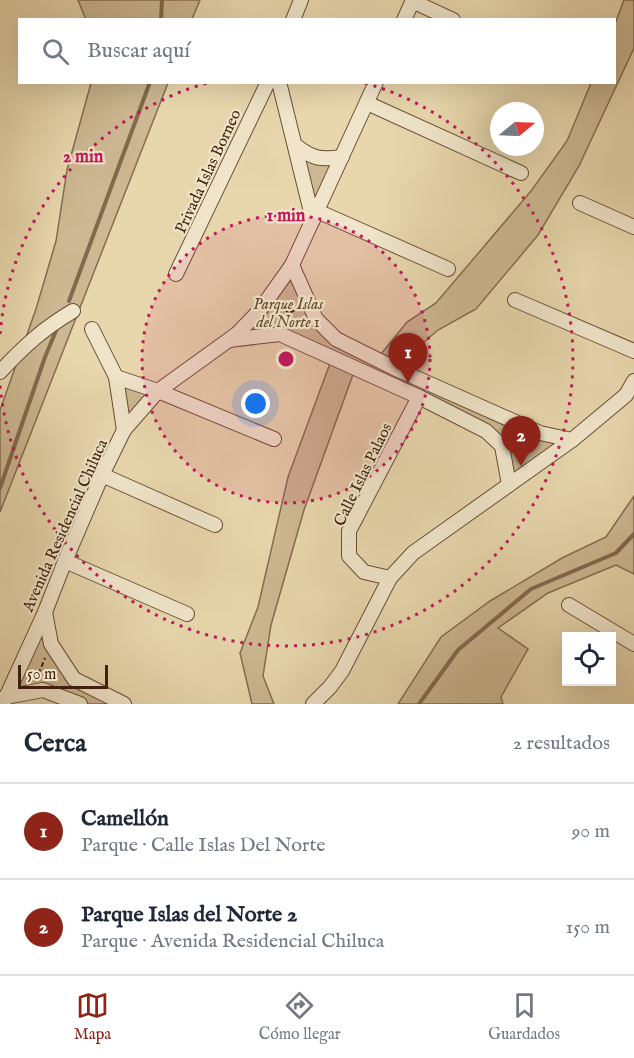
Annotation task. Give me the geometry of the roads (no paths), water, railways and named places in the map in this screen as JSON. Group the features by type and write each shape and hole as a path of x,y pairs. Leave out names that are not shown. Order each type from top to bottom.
{"street":[{"path":"294,18 301,0"},
{"path":"405,18 413,1 449,18"},
{"name":"Privada Islas Borneo","path":"176,274 267,84"},
{"path":"280,84 315,216 448,269"},
{"name":"Avenida Residencial Chiluca","path":"4,700 45,612 102,475 124,430 158,391 237,334 269,298 292,265 375,84"},
{"path":"366,103 521,173"},
{"path":"295,146 308,156 325,159 342,158"},
{"path":"580,203 634,227"},
{"path":"292,265 316,318 336,339 394,368 540,433 572,440"},
{"path":"515,300 634,351"},
{"path":"0,372 50,325 73,311"},
{"path":"92,329 116,377 124,430"},
{"path":"229,340 280,334 486,431 502,446 509,485"},
{"path":"116,377 158,391 274,439"},
{"path":"313,704 342,671 390,578 413,553 572,440 626,395 634,381"},
{"name":"Calle Islas Palaos","path":"390,578 364,572 349,556 349,531 418,397"},
{"path":"102,475 214,525"},
{"path":"65,561 187,614"},
{"path":"569,605 634,644"},
{"path":"45,612 51,644 74,679 124,704"},
{"path":"4,700 43,690 80,704"}],"waterway":[{"path":"161,18 162,0"},
{"path":"69,301 149,84"},
{"path":"0,488 58,326"},
{"path":"419,704 458,650 531,589 616,553 634,534"}],"place":[{"name":"Camellón","path":"408,383"},
{"name":"Parque Islas del Norte 2","path":"521,466"}],"park label":[{"name":"Parque Islas del Norte 1","path":"288,312"}]}
